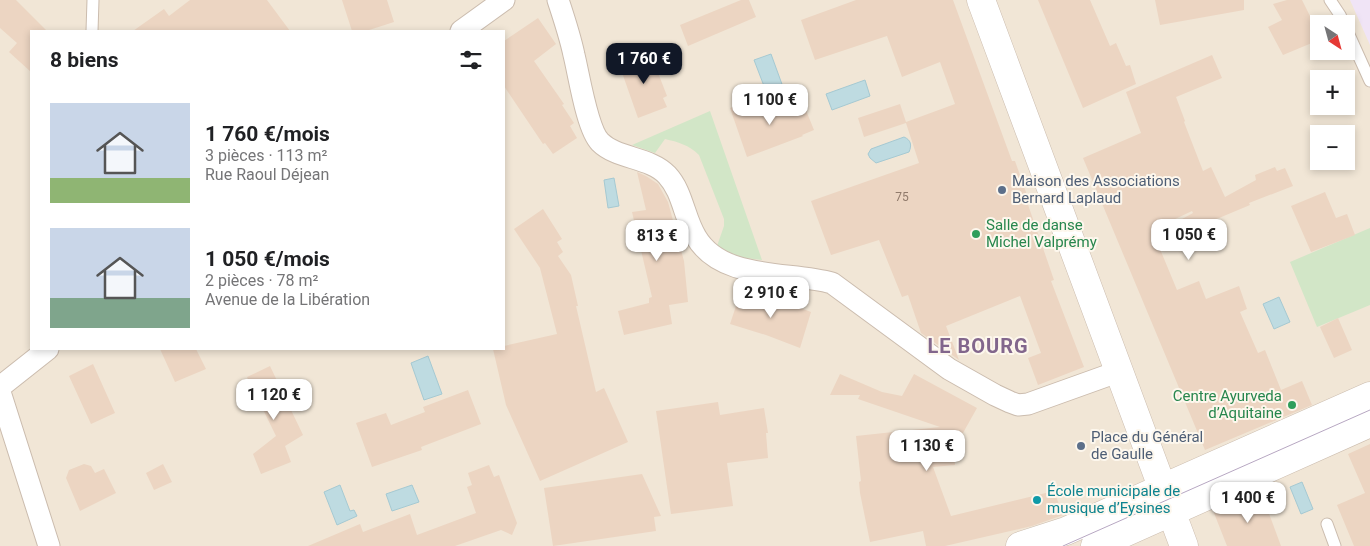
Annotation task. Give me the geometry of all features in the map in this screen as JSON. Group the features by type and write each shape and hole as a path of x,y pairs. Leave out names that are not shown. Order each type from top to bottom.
{"street":[{"path":"462,30 504,0"},
{"path":"558,0 594,134 600,142 609,148 659,168 669,177 676,188 695,236 702,246 725,264 741,269 818,279 832,283 949,369 1014,404 1028,404 1120,371"},
{"path":"981,0 1184,546"},
{"path":"0,387 47,350"},
{"path":"0,392 49,546"},
{"path":"1095,546 1167,500 1370,396"},
{"path":"1020,546 1167,500 1370,423"}],"lane":[{"path":"92,30 93,0"},
{"path":"1330,0 1340,15"},
{"path":"1355,48 1370,82"},
{"path":"1327,524 1335,546"}],"shaded area":[{"path":"0,0 1370,0 1370,546 0,546"},
{"path":"1350,0 1370,0 1370,45"}],"green space":[{"path":"710,111 762,260 737,257 717,246 724,226 724,219 699,155 683,144 665,139 655,153 632,145"},
{"path":"1370,228 1370,305 1317,327 1290,262"}],"water":[{"path":"771,54 783,87 763,94 761,88 764,86 754,60"},
{"path":"865,80 870,96 832,110 826,94"},
{"path":"904,137 910,143 909,152 876,163 870,158 868,154 871,149"},
{"path":"614,178 619,206 608,208 604,180"},
{"path":"1279,297 1290,322 1274,329 1263,304"},
{"path":"428,356 442,394 424,400 411,363"},
{"path":"1302,482 1313,509 1301,514 1290,487"},
{"path":"340,485 350,511 354,510 357,516 337,525 324,492"},
{"path":"412,485 419,502 392,511 386,494"}],"building":[{"path":"0,0 16,0 46,30 30,30 30,71 9,52 17,43 0,28"},
{"path":"190,0 267,0 289,30 134,30 164,9 169,16"},
{"path":"342,0 387,0 394,22 369,30 352,30"},
{"path":"741,0 749,0 756,17 688,46 680,25"},
{"path":"856,0 953,0 1012,161 1015,161 1054,280 1051,281 1084,367 1038,385 1028,358 1041,353 1020,296 946,326 959,360 921,333 908,295 902,297 879,240 831,255 811,201 919,163 906,123 864,137 858,118 900,104 906,122 955,104 940,62 902,77 887,36 815,60 801,20"},
{"path":"1038,0 1090,0 1110,46 1116,43 1126,66 1130,65 1136,84 1083,108"},
{"path":"1155,0 1244,0 1244,10 1160,25"},
{"path":"1287,0 1302,0 1310,16 1310,44 1283,55 1268,27 1282,20 1273,4"},
{"path":"538,18 556,44 534,61 564,104 562,105 574,123 570,126 577,138 553,154 545,143 543,144 505,87 505,40"},
{"path":"650,52 667,96 663,98 667,107 638,118 619,64"},
{"path":"1212,55 1222,78 1176,97 1203,171 1211,167 1225,197 1256,180 1255,175 1275,167 1277,171 1285,168 1293,186 1249,203 1250,205 1188,231 1182,219 1193,213 1192,211 1171,221 1159,236 1155,237 1177,290 1199,281 1206,299 1239,286 1247,309 1240,312 1258,353 1265,350 1281,390 1302,381 1312,405 1205,450 1083,158 1141,133 1126,92"},
{"path":"748,101 753,113 777,103 780,111 803,103 814,130 747,157 730,108"},
{"path":"637,172 658,184 668,202 684,261 688,302 669,305 672,324 624,335 618,311 649,303 649,298 652,297 632,212 646,210"},
{"path":"1325,192 1336,218 1347,214 1355,235 1311,252 1291,206"},
{"path":"543,209 562,239 557,242 563,252 558,256 571,275 578,306 576,306 596,392 604,388 628,442 540,481 506,405 493,350 505,350 505,346 557,334 540,268 514,229"},
{"path":"741,291 787,305 787,303 811,312 800,348 730,324"},
{"path":"1338,318 1352,350 1334,358 1320,327"},
{"path":"160,350 196,350 206,369 175,382"},
{"path":"93,364 115,413 91,424 69,376"},
{"path":"270,366 303,435 285,446 291,462 261,474 253,454 276,436 247,377"},
{"path":"840,374 882,392 902,396 914,374 977,408 954,449 955,465 933,467 951,516 1054,491 1063,515 1032,526 945,546 926,546 923,531 870,542 860,493 859,482 861,481 856,436 940,427 858,399 860,395 830,395"},
{"path":"468,390 481,424 421,447 422,450 372,467 356,423 386,413 391,425 425,412 423,407"},
{"path":"718,402 720,415 764,408 768,433 766,433 768,458 727,463 733,506 671,514 656,411"},
{"path":"1370,444 1370,546 1354,546 1337,505 1365,493 1348,454"},
{"path":"84,464 91,466 95,473 104,469 116,493 80,511 66,478 69,470"},
{"path":"163,464 172,482 154,490 146,473"},
{"path":"489,465 494,477 499,475 517,523 512,535 501,530 455,546 308,546 360,524 363,532 410,514 417,535 476,513 467,487 472,485 468,473"},
{"path":"642,474 661,516 654,517 656,531 553,546 544,488"},
{"path":"1261,492 1281,546 1227,546 1214,513"}],"tram line":[{"path":"1063,546 1370,410"}],"place":[{"name":"Maison des Associations Bernard Laplaud","path":"1002,190"},
{"name":"Salle de danse Michel Valprémy","path":"976,234"},
{"name":"Centre Ayurveda d’Aquitaine","path":"1292,405"},
{"name":"Place du Général de Gaulle","path":"1081,446"},
{"name":"École municipale de musique d’Eysines","path":"1037,500"}],"district":[{"name":"LE BOURG","path":"978,346"}]}
